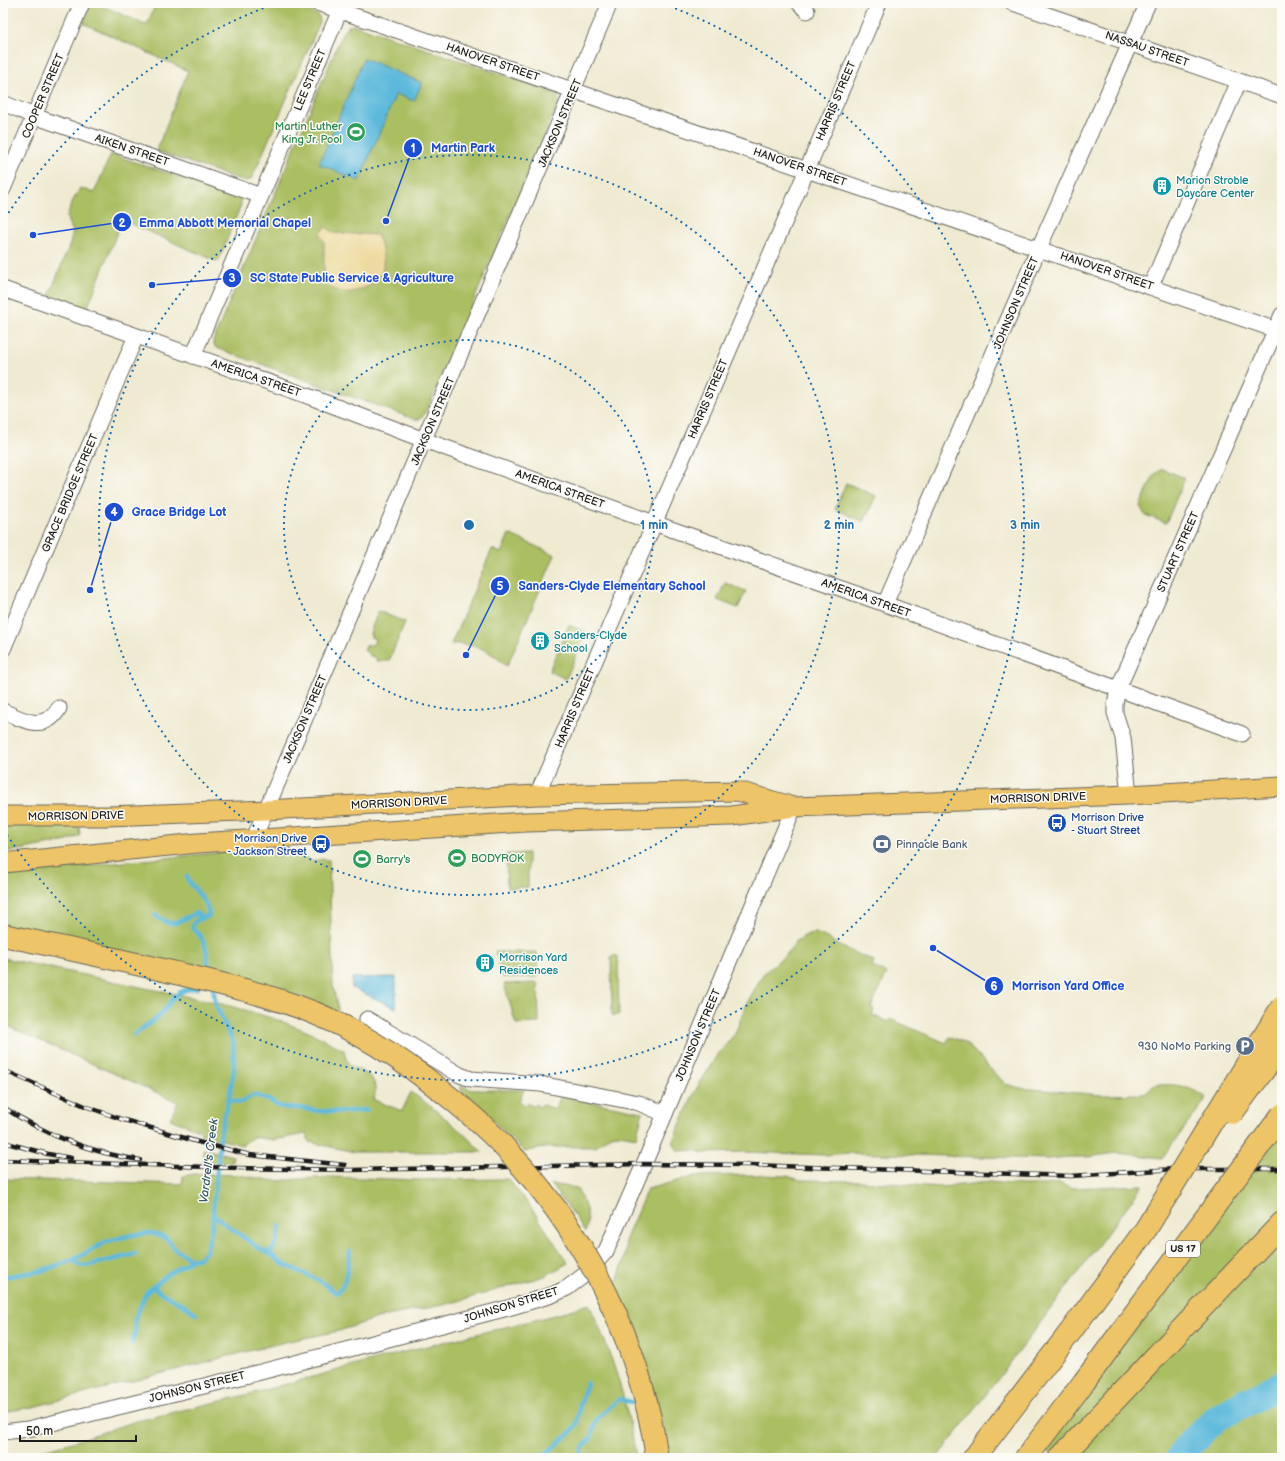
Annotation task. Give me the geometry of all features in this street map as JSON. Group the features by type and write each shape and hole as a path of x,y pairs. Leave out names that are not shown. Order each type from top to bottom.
{"highway":[{"path":"3,935 228,985 269,997 312,1012 350,1029 391,1053 430,1081 472,1116 507,1149 532,1177 553,1205 585,1253 603,1286 635,1365 647,1406 657,1458"},
{"path":"1146,1229 1282,1007"},
{"path":"974,1458 1071,1331 1282,1045"},
{"name":"US 17","path":"1026,1458 1282,1115"},
{"path":"1060,1458 1282,1223"}],"main road":[{"name":"MORRISON DRIVE","path":"3,863 254,838 526,822 732,816 794,806 1129,795 1282,786"},
{"name":"MORRISON DRIVE","path":"3,816 108,816 266,810 537,795 738,791 794,806"}],"street":[{"name":"COOPER STREET","path":"3,189 82,3"},
{"name":"HANOVER STREET","path":"317,3 341,6 574,90 1279,331"},
{"name":"JACKSON STREET","path":"254,838 610,3"},
{"name":"HARRIS STREET","path":"537,795 879,3"},
{"name":"NASSAU STREET","path":"1013,3 1282,96"},
{"name":"JOHNSON STREET","path":"885,604 1039,248 1148,3"},
{"name":"LEE STREET","path":"193,356 341,6"},
{"path":"1151,286 1239,81"},
{"name":"AIKEN STREET","path":"3,103 34,116 261,196"},
{"name":"AMERICA STREET","path":"3,289 306,395 424,440 885,604 1242,734"},
{"name":"STUART STREET","path":"1129,795 1124,738 1115,713 1118,689 1279,331 1282,315"},
{"name":"GRACE BRIDGE STREET","path":"3,649 136,336"},
{"path":"3,711 24,721 35,723 52,716 59,708"},
{"name":"JOHNSON STREET","path":"3,1432 43,1425 257,1373 470,1318 552,1295 567,1288 587,1273 606,1251 794,806"},
{"path":"367,1019 460,1075 471,1079 540,1084 639,1103 665,1114"}],"green space":[{"path":"91,3 95,3 147,25 156,3 282,3 319,16 320,22 252,178 244,181 156,151 188,71 83,23"},
{"path":"354,25 551,91 559,99 428,408 422,417 417,420 219,349 215,347 213,341 343,32 348,26"},
{"path":"111,154 238,197 241,201 241,205 218,262 122,220 87,309 49,296 70,244 73,231 67,217 71,204 80,188 94,193"},
{"path":"1162,469 1185,478 1166,523 1145,515 1140,506 1154,475"},
{"path":"846,483 876,496 864,522 835,509"},
{"path":"509,534 555,555 507,666 492,654 481,648 464,644 451,644 492,549 501,553"},
{"path":"725,583 746,591 738,608 717,600"},
{"path":"378,611 405,622 389,661 377,661 375,657 370,656 364,650 366,646 372,645 375,641 374,638 371,637 370,633"},
{"path":"569,625 586,632 566,679 549,671"},
{"path":"79,825 80,836 67,841 3,853 3,826"},
{"path":"285,846 286,854 307,858 311,861 323,859 329,860 333,987 339,1013 282,990 216,971 3,926 3,874"},
{"path":"528,853 528,887 507,888 506,854"},
{"path":"816,933 844,948 874,961 872,967 887,973 871,1008 874,1009 872,1015 888,1022 890,1019 946,1043 950,1037 962,1041 972,1049 1006,1084 1020,1088 1102,1095 1145,1094 1152,1086 1167,1084 1194,1090 1207,1098 1162,1158 1116,1153 1089,1157 1048,1159 848,1153 825,1155 745,1152 703,1153 694,1150 678,1151 673,1142 674,1138 694,1093 717,1055 735,1034 747,1003 763,974 790,951 795,942 808,934"},
{"path":"495,952 537,952 538,977 502,977"},
{"path":"611,956 618,956 619,1015 612,1015"},
{"path":"3,958 222,1004 273,1018 297,1027 344,1050 346,1058 350,1064 373,1080 375,1087 374,1100 402,1111 411,1092 448,1120 482,1152 354,1152 309,1142 306,1134 274,1140 253,1137 242,1145 200,1134 201,1131 170,1119 178,1102 3,1024"},
{"path":"538,983 539,1023 516,1024 504,984"},
{"path":"461,1086 473,1090 524,1090 519,1101 525,1105 527,1103 533,1106 535,1104 540,1107 542,1105 555,1109 561,1096 642,1112 641,1120 636,1137 614,1134 606,1138 596,1147 551,1147 524,1152 483,1110 461,1091"},
{"path":"1282,1122 1282,1458 1057,1458 1036,1445"},
{"path":"203,1149 233,1156 232,1162 203,1161"},
{"path":"194,1174 238,1175 275,1181 329,1177 419,1180 508,1179 530,1206 568,1263 545,1276 448,1304 381,1317 339,1331 285,1342 33,1407 3,1412 3,1179 182,1184 183,1176"},
{"path":"696,1176 787,1176 800,1180 861,1181 941,1187 990,1182 1020,1185 1046,1185 1059,1183 1073,1188 1143,1185 1008,1366 937,1458 668,1458 654,1392 640,1349 615,1286 623,1264 626,1247 625,1241 647,1189"},
{"path":"550,1184 577,1188 587,1215 588,1221 585,1232 571,1211"},
{"path":"589,1304 605,1341 624,1398 636,1458 3,1458 43,1450 73,1442 133,1422 254,1393 415,1349 559,1314"}],"sand":[{"path":"326,227 334,233 377,235 383,258 381,275 378,280 373,284 353,292 338,291 324,283 324,242 320,233"}],"water":[{"name":"Martin Luther King Jr. Pool","path":"364,58 422,83 414,101 396,94 359,181 319,164"},
{"path":"396,977 396,1008 352,988 352,978"}],"waterway":[{"name":"Vardrell's Creek","path":"187,876 188,880 204,901 208,911 209,916 197,920 193,924 192,928 204,943 210,975"},
{"path":"155,915 168,923 176,923 196,913 200,916 198,920"},
{"path":"134,1035 157,1018 177,994 182,991 198,988"},
{"name":"Vardrell's Creek","path":"3,1277 41,1271 73,1260 108,1241 132,1235 151,1233 166,1238 175,1249 190,1259 198,1259 206,1252 212,1229 221,1130 234,1069 233,1042 216,1005 213,988"},
{"path":"229,1100 241,1102 254,1095 269,1100 278,1106 289,1108 339,1112 367,1110"},
{"path":"213,1214 257,1247 273,1256 283,1264 320,1281 336,1293 343,1285 345,1280 350,1251"},
{"path":"270,1254 277,1241 280,1226"},
{"path":"73,1260 79,1265 86,1266 136,1254"},
{"path":"132,1343 135,1333 135,1319 146,1293 168,1274 193,1259"},
{"path":"153,1287 186,1306 196,1314"},
{"path":"541,1458 571,1432 577,1424 580,1405 587,1383"},
{"path":"1180,1458 1184,1450 1216,1418 1282,1384"},
{"path":"580,1458 582,1448 591,1437 596,1421 600,1416 619,1399 635,1403"}],"railway":[{"path":"3,1070 85,1106 121,1119 198,1142 250,1155 345,1165"},
{"path":"3,1107 35,1126 68,1141 104,1153 140,1160"},
{"path":"3,1142 48,1154 71,1158"},
{"path":"3,1160 238,1168 351,1170 644,1164 751,1165 1071,1176 1174,1169 1282,1169"}],"place":[{"name":"Martin Luther King Jr. Pool","path":"356,132"},
{"name":"Marion Stroble Daycare Center","path":"1162,186"},
{"name":"Martin Park","path":"386,221"},
{"name":"Emma Abbott Memorial Chapel","path":"33,235"},
{"name":"SC State Public Service & Agriculture","path":"152,285"},
{"name":"Grace Bridge Lot","path":"90,590"},
{"name":"Sanders-Clyde School","path":"540,641"},
{"name":"Sanders-Clyde Elementary School","path":"466,655"},
{"name":"Morrison Drive - Stuart Street","path":"1057,823"},
{"name":"Morrison Drive - Jackson Street","path":"321,844"},
{"name":"Pinnacle Bank","path":"882,844"},
{"name":"BODYROK","path":"457,858"},
{"name":"Barry's","path":"362,859"},
{"name":"Morrison Yard Office","path":"933,948"},
{"name":"Morrison Yard Residences","path":"485,963"},
{"name":"930 NoMo Parking","path":"1245,1046"}]}
